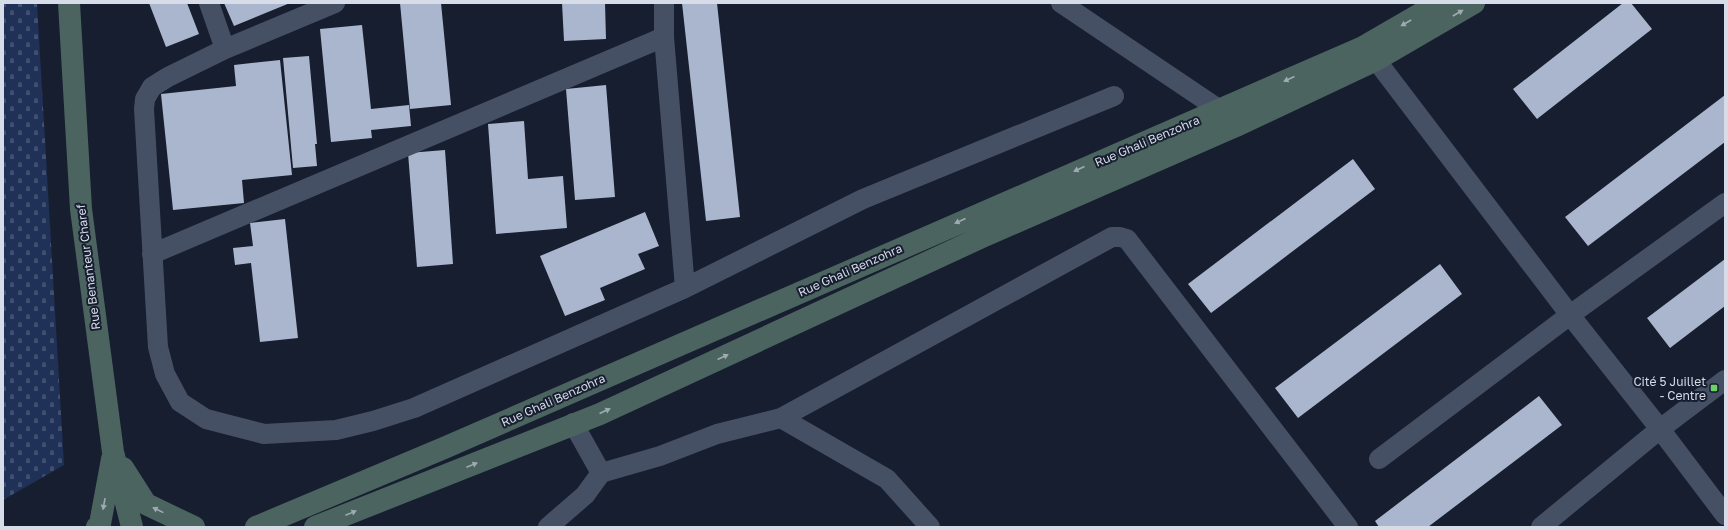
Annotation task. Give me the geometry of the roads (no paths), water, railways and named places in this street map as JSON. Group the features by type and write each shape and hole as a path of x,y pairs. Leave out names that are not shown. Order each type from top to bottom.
{"main road":[{"name":"Rue Benanteur Charef","path":"69,3 81,209 113,452 132,527"},
{"name":"Rue Ghali Benzohra","path":"256,527 444,448 1119,152 1220,110 1370,54 1439,3"},
{"name":"Rue Ghali Benzohra","path":"315,527 607,411 982,237 1236,126 1370,54 1474,3"},
{"path":"98,527 100,524 113,452"},
{"path":"113,452 146,504 194,527"}],"street":[{"path":"209,3 225,49"},
{"path":"335,3 225,49 168,77 152,87 145,99 144,109 158,346 165,374 180,402 206,419 264,434 336,430 414,408 685,288 863,199 1114,96"},
{"path":"664,3 664,37 685,288"},
{"path":"1061,3 1220,110 1236,126"},
{"path":"152,254 664,37"},
{"path":"1370,54 1725,515"},
{"path":"1379,458 1570,315 1725,203"},
{"path":"548,527 585,495 601,473 660,456 717,434 780,418 1112,236 1127,239 1348,527"},
{"path":"1541,527 1660,429 1725,380"},
{"path":"780,418 887,480 930,527"},
{"path":"574,424 601,473"}],"place":[{"name":"Cité 5 Juillet - Centre","path":"1714,388"}]}
